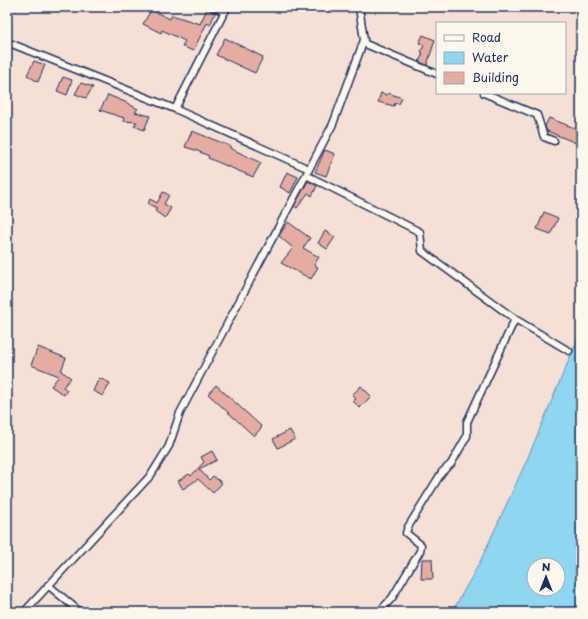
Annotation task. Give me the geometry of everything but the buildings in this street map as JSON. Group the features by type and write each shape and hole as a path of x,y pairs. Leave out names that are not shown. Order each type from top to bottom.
{"street":[{"path":"175,110 226,9 214,7"},
{"path":"24,612 151,475 168,446 180,413 333,124 363,43 359,7"},
{"path":"7,42 175,110 307,172 420,232 422,251 515,319 569,351"},
{"path":"363,43 436,74"},
{"path":"486,94 537,115 544,137 554,141"},
{"path":"379,612 392,598 420,551 421,545 406,533 408,527 442,472 451,464 467,436 467,422 515,319"},
{"path":"48,585 80,612"}],"water":[{"path":"581,331 581,612 452,612 479,564 526,462"}]}
